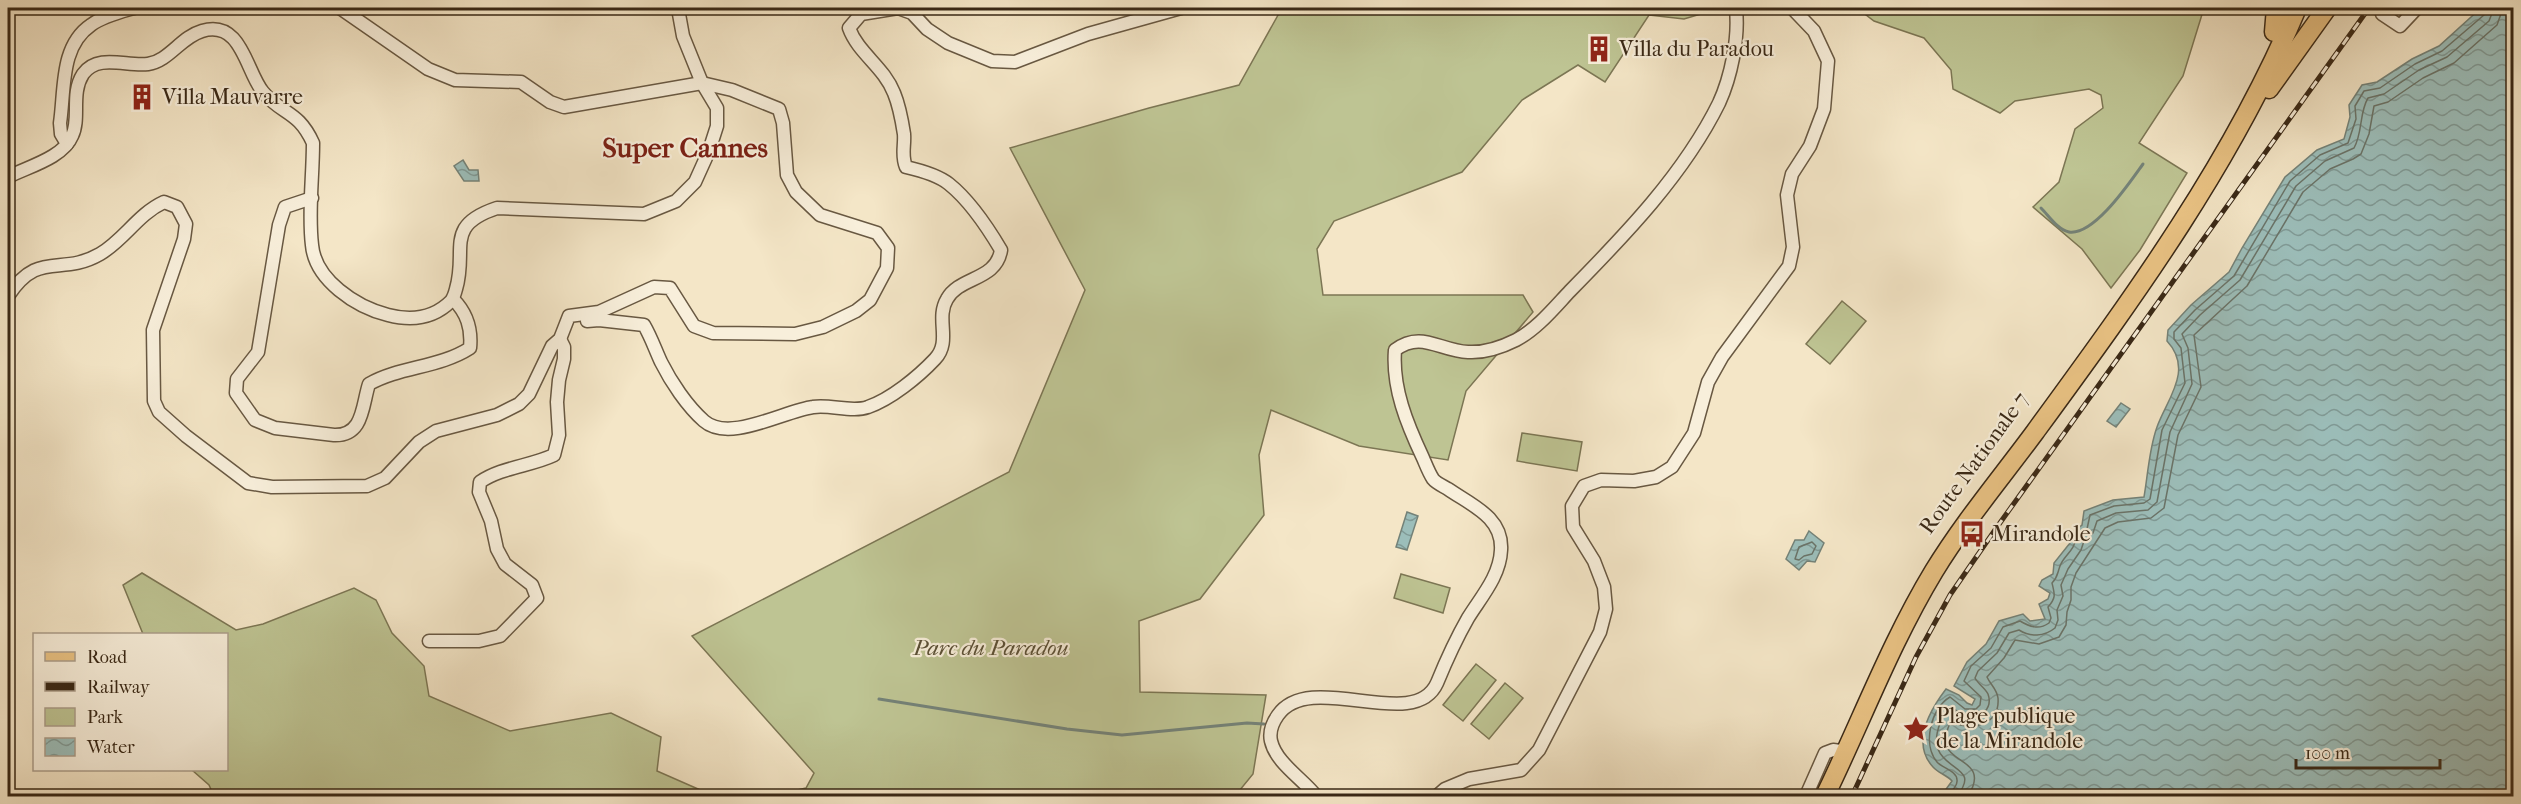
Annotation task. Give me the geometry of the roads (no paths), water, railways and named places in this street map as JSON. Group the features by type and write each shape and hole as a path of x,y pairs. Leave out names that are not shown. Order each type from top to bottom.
{"main road":[{"path":"2274,32 2276,8"},
{"path":"1825,796 1903,628 1934,570 2166,247 2206,180 2234,124 2285,8"},
{"path":"2243,121 2297,8"},
{"path":"2243,121 2288,64 2327,8"},
{"name":"Route Nationale 7","path":"1819,796 1893,635 1929,568 2132,286 2206,180 2243,121"}],"street":[{"path":"67,144 61,134 60,123 68,54 75,38 92,24 134,8"},
{"path":"340,8 428,69 455,80 521,82 550,102 564,106 702,83 732,90 779,110 783,123 787,175 796,192 820,215 877,233 888,248 887,268 870,300 856,311 823,327 795,334 713,333 694,326 670,288 654,287 599,312 569,316 563,334 564,359 557,402 559,435 554,455 540,462 490,475 480,482 479,492 491,521 496,549 505,564 532,585 537,598 500,636 479,641 429,641"},
{"path":"8,177 54,155 67,144 73,136 76,120 76,91 84,74 94,65 109,62 150,64 166,56 191,36 203,30 218,30 235,38 262,92 297,117 306,128 313,143 312,246 320,270 342,292 369,310 405,320 435,315 453,299 459,279 459,244 466,225 480,214 497,208 644,214 676,201 695,182 709,152 717,126 717,108 702,83 683,36 679,14 682,8"},
{"path":"8,296 18,280 30,271 47,265 73,265 98,255 122,239 152,207 164,202 177,207 186,224 153,330 154,401 159,412 186,436 248,483 272,487 367,486 385,478 419,442 436,431 497,415 519,404 529,394 552,346 577,322 599,320 644,325 652,337 671,381 705,422 721,429 747,426 815,406 866,408 890,395 936,358 945,342 941,314 947,298 999,262 1001,250 988,227 948,183 906,167 902,157 904,136 895,95 886,75 853,39 849,28 861,14 898,8 912,13 927,29 948,43 992,61 1015,62 1088,34 1181,8"},
{"path":"1316,796 1280,758 1271,741 1275,719 1282,709 1297,701 1319,697 1386,703 1410,703 1425,698 1435,687 1451,648 1491,584 1502,551 1500,532 1491,517 1433,480 1410,431 1397,388 1394,370 1395,350 1405,342 1418,340 1467,352 1490,349 1517,339 1540,322 1620,239 1679,167 1708,122 1726,85 1738,22 1737,9 1723,8"},
{"path":"1437,796 1445,789 1469,780 1521,770 1539,750 1600,633 1606,609 1604,587 1594,561 1573,527 1572,506 1584,486 1601,480 1634,481 1656,477 1672,467 1694,433 1708,382 1722,357 1789,266 1793,248 1787,195 1792,174 1810,146 1824,110 1828,61 1814,31 1792,8"},
{"path":"2382,14 2400,26 2416,9"},
{"path":"312,198 285,207 279,225 258,352 237,379 236,393 255,420 275,428 334,435 341,435 352,430 362,420 364,398 369,384 385,375 454,358 470,348 471,332 463,308 453,299"},
{"path":"1806,796 1826,753 1833,750 1841,752"}],"water":[{"path":"2481,8 2514,8 2513,796 1936,796 1944,792 1952,781 1933,767 1924,748 1925,727 1940,697 1946,689 1972,705 1975,699 1954,686 1967,662 1986,644 1999,621 2023,614 2030,621 2045,619 2039,604 2048,599 2050,593 2039,586 2042,580 2053,574 2054,563 2070,543 2069,535 2082,525 2084,511 2113,500 2144,497 2154,435 2172,395 2178,374 2175,352 2167,341 2168,330 2191,305 2229,272 2285,177 2317,150 2344,139 2350,117 2349,105 2362,85 2377,82 2412,59 2439,46"},
{"path":"463,160 469,170 478,170 479,181 464,181 454,166"},
{"path":"2121,403 2130,409 2116,427 2107,421"},
{"path":"1407,512 1418,516 1407,550 1396,547"},
{"path":"1809,531 1824,543 1815,562 1807,561 1799,570 1786,559 1795,540 1804,540"}],"waterway":[{"path":"2041,208 2061,229 2069,232 2079,231 2100,217 2143,164"},
{"path":"879,699 1067,729 1122,735 1247,723 1264,724"}],"railway":[{"path":"1852,796 1916,657 1950,595 2369,8"}],"place":[{"name":"Villa du Paradou","path":"1599,49"},
{"name":"Villa Mauvarre","path":"142,97"},
{"name":"Mirandole","path":"1972,534"},
{"name":"Plage publique de la Mirandole","path":"1916,729"}],"district":[{"name":"Super Cannes","path":"685,147"}],"park label":[{"name":"Parc du Paradou","path":"991,648"}]}
